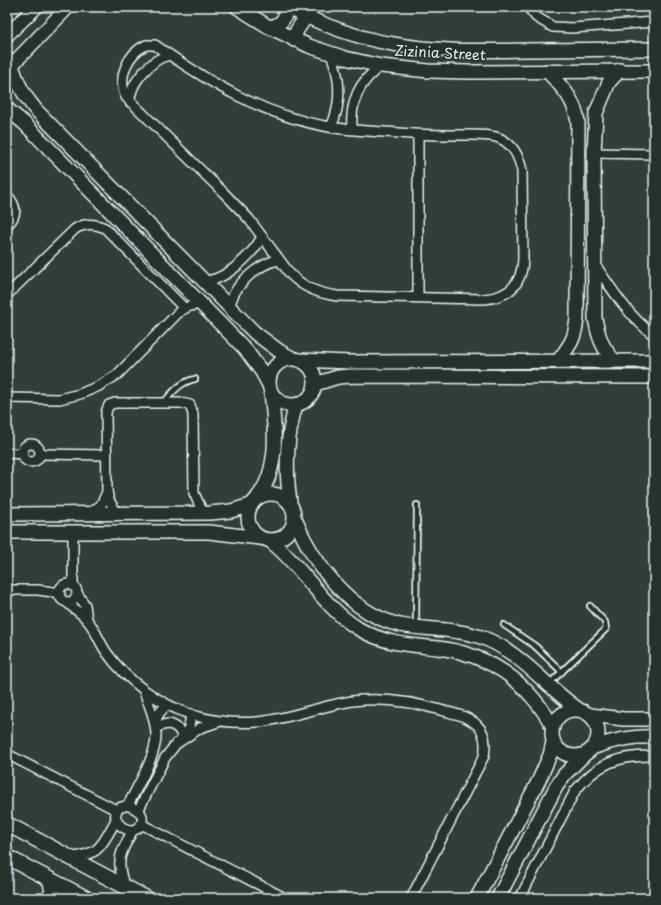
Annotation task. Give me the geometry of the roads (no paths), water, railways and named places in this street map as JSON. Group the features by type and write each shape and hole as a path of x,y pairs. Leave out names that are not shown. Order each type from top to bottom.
{"main road":[{"path":"7,824 146,898"},
{"path":"7,857 86,898"}],"street":[{"path":"7,35 36,7"},
{"path":"7,109 24,123 250,355 262,372 275,398 281,403 296,405 309,398 315,384 315,376 312,369 307,364 267,342 230,307 36,110 26,98 10,67 68,7"},
{"name":"Zizinia Street","path":"237,7 294,40 331,54 381,66 428,71 467,72 654,71"},
{"path":"270,27 276,26 282,22 285,17 286,7"},
{"name":"Zizinia Street","path":"286,7 306,17 349,33 374,40 420,48 474,51 654,49"},
{"path":"528,7 536,17 553,26 573,28 654,22"},
{"path":"294,40 297,30 306,17"},
{"path":"155,45 218,86 245,100 289,116 330,127 418,134 483,135 495,137 511,146 517,153 522,171 522,269 519,279 513,288 494,298 484,299 337,296 323,294 297,282 278,260 249,218 130,102 126,97 122,86 123,73 130,59 142,47 155,45"},
{"path":"330,127 337,112 339,95 338,74 331,54"},
{"path":"130,102 130,93 136,82 155,61 169,55"},
{"path":"352,129 353,106 359,90 368,77 381,66"},
{"path":"615,361 607,354 601,342 597,331 595,318 596,266 594,153 596,113 610,82 620,70"},
{"path":"547,71 568,93 573,102 578,122 576,331 572,343 558,360"},
{"path":"418,134 418,297"},
{"path":"594,153 654,154"},
{"path":"7,195 14,202 15,209 14,216 7,225"},
{"path":"7,295 75,229 82,225 98,224 105,228 181,309"},
{"path":"204,281 214,280 226,274 254,248 262,237"},
{"path":"230,307 233,294 248,277 264,264 278,260"},
{"path":"596,266 621,302 635,318 654,335"},
{"path":"181,309 186,289"},
{"path":"7,398 59,399 80,394 99,386 117,375 181,309 200,304"},
{"path":"477,898 542,774 550,755 553,742 552,727 532,696 504,671 489,662 455,650 390,642 359,629 332,608 288,556 253,531 249,523 248,514 254,502 268,482 272,463 274,432 269,377 272,369 277,363 284,360 296,359 348,362 558,360 654,361"},
{"path":"315,384 338,377 351,376 654,377"},
{"path":"118,514 110,504 107,492 106,455 106,412 109,405 115,403 186,403 193,409 194,493 187,513"},
{"path":"296,405 287,446 286,474 290,502 294,510 295,520 312,553 345,595 370,614 400,625 480,637 500,646 517,657 558,695 578,710"},
{"path":"31,444 37,445 39,448 40,454 37,460 31,462 25,459 22,454 24,448 31,444"},
{"path":"7,453 22,454"},
{"path":"40,454 106,455"},
{"path":"90,514 101,505 107,492"},
{"path":"194,493 203,513"},
{"path":"7,514 220,512 254,502 265,494 274,493 283,496 290,502"},
{"path":"7,532 208,532 278,540 286,535 292,528 295,520"},
{"path":"67,602 74,599 75,589 73,532"},
{"path":"60,594 60,590 66,584 75,589 85,605 87,620"},
{"path":"7,590 38,590 60,594 61,597 87,620 112,660 143,690 168,705 191,714 218,721 248,723 266,721 341,703 371,700 398,701 419,704 461,715 470,719 478,726 484,735 486,746 484,756 411,898"},
{"path":"504,671 517,657"},
{"path":"143,690 152,712 156,728"},
{"path":"128,806 154,752 156,721 158,714 168,705"},
{"path":"552,727 559,716 565,712 578,710 584,711 595,720 599,733 595,747 590,752 577,757 562,753 553,742"},
{"path":"183,738 189,727 191,714"},
{"path":"590,715 612,718 654,719"},
{"path":"138,810 170,751 183,738 200,728 218,721"},
{"path":"156,728 162,724 169,724 175,727 183,738"},
{"path":"595,747 612,741 629,738 654,737"},
{"path":"7,754 116,810"},
{"path":"498,898 556,787 568,770 584,755"},
{"path":"520,898 575,791 583,781 602,766 614,760 628,757 654,756"},
{"path":"125,887 120,874 119,860 123,848 133,830 141,824 142,816 138,810 128,806 121,806 116,810 116,820 119,824 129,830 133,830"},
{"path":"72,858 97,850 116,820"},
{"path":"141,824 285,898"},
{"path":"50,879 52,898"}],"lane":[{"path":"163,403 176,388 195,379"},
{"path":"416,627 417,505"},
{"path":"548,685 606,630 605,622 590,606"},
{"path":"504,625 535,646 562,672"}]}
